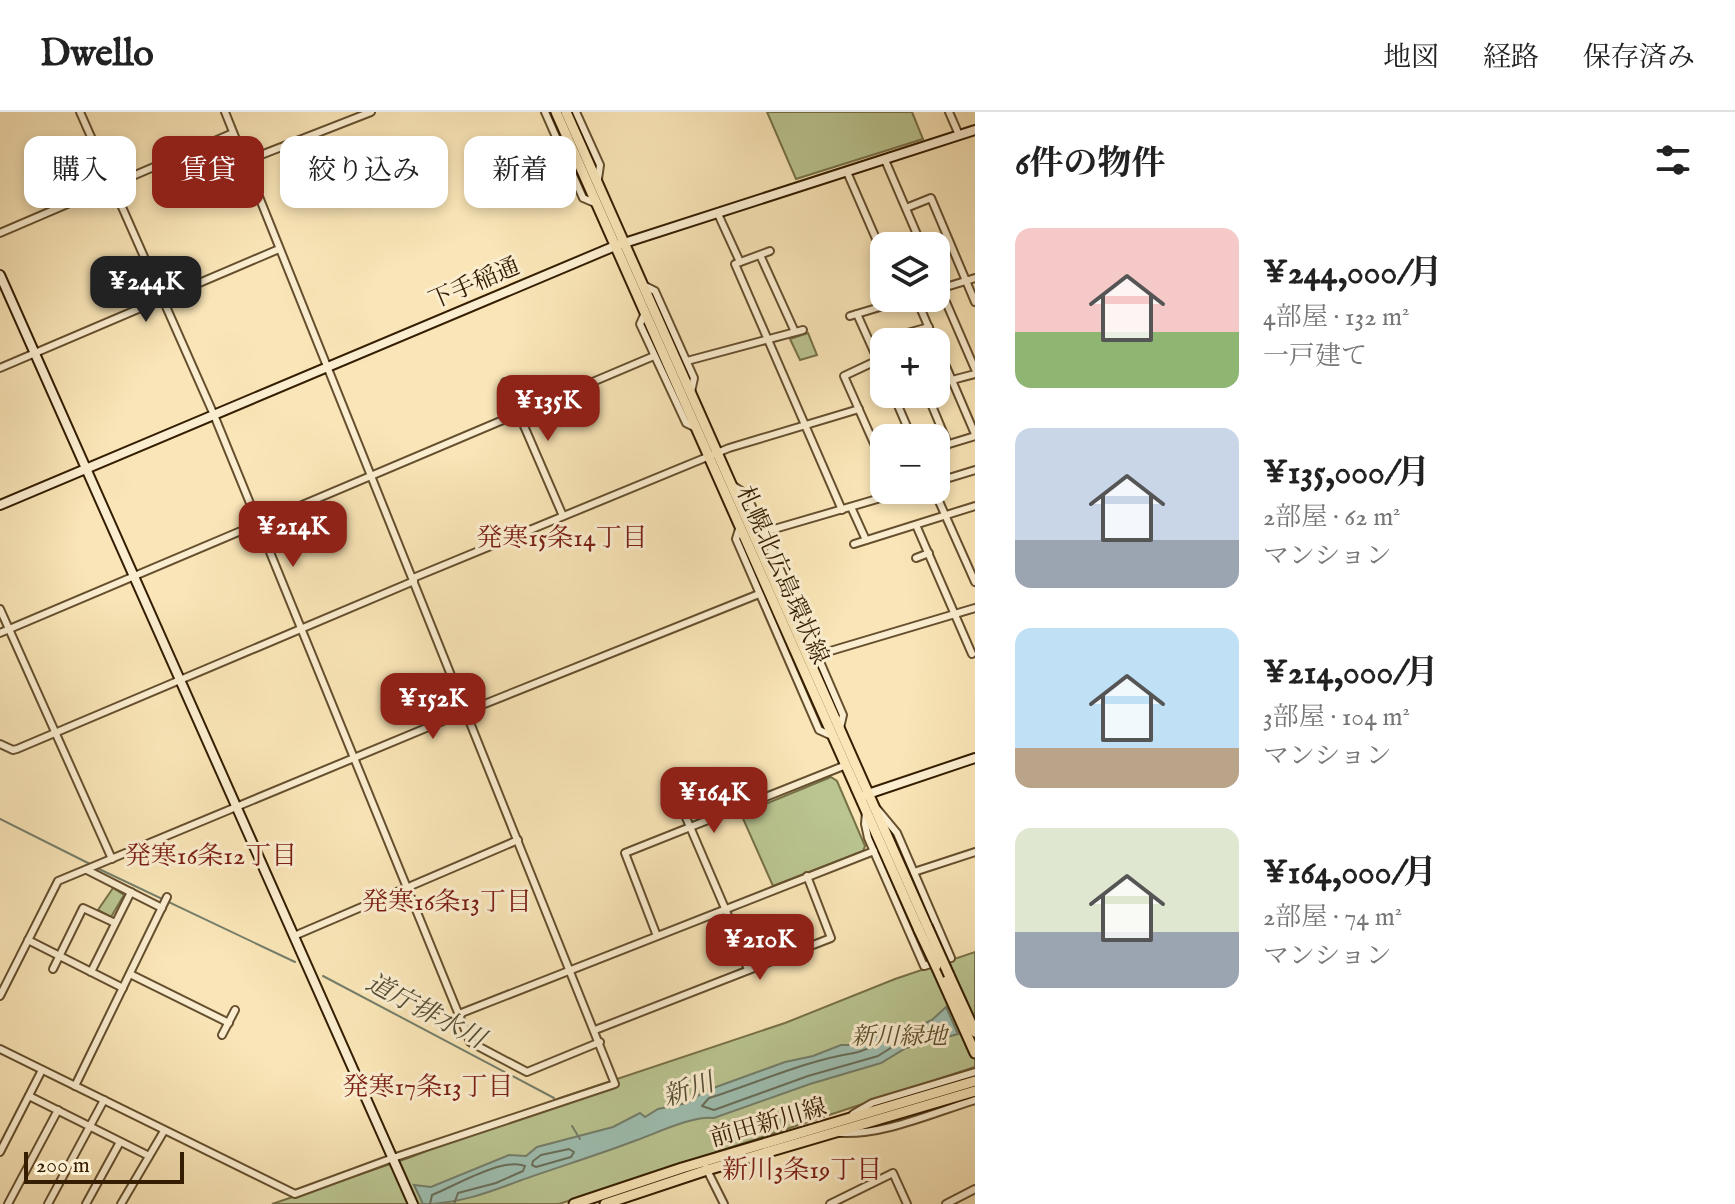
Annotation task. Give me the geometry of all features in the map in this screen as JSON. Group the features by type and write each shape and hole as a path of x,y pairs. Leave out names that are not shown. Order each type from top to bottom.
{"main road":[{"name":"札幌北広島環状線","path":"556,112 597,204 643,285 691,392 740,525 870,806 975,1053"},
{"name":"札幌北広島環状線","path":"566,112 598,183 645,312 696,428 732,485 836,732 846,765 865,795"},
{"name":"札幌北広島環状線","path":"923,928 975,1032"},
{"name":"前田新川線","path":"836,1128 975,1081"},
{"name":"前田新川線","path":"574,1204 975,1091"},
{"name":"前田新川線","path":"605,1204 705,1166"}],"street":[{"path":"80,112 91,136"},
{"path":"225,112 234,136"},
{"path":"264,154 371,112"},
{"path":"545,112 583,198 597,204"},
{"path":"576,112 600,165 598,183"},
{"path":"949,112 959,135"},
{"name":"下手稲通","path":"0,505 620,244 975,130"},
{"path":"136,175 233,133"},
{"path":"885,160 916,232"},
{"path":"847,172 873,232"},
{"path":"906,208 931,198 975,302"},
{"path":"0,233 58,208"},
{"path":"122,208 214,415 470,1042 527,1072 600,1042"},
{"path":"0,1049 295,1194 613,1086 615,1080 262,208"},
{"path":"718,214 740,262"},
{"path":"0,368 279,249"},
{"path":"770,251 735,264 842,510"},
{"path":"687,361 799,331 760,255"},
{"path":"0,275 413,1204"},
{"path":"950,285 975,278"},
{"path":"643,285 655,291 687,361 694,378 691,392"},
{"path":"870,310 854,315 870,341"},
{"path":"645,312 640,324 654,356 686,423 696,428"},
{"path":"922,312 929,327"},
{"path":"948,312 975,372 952,380"},
{"path":"0,633 654,356"},
{"path":"870,364 844,376 870,434"},
{"path":"950,375 975,435 950,443"},
{"path":"505,382 563,516"},
{"path":"0,744 13,750 55,734 414,579 713,455 859,409"},
{"path":"950,478 975,470"},
{"path":"732,485 746,494 843,715 836,732 819,730 736,539 740,525"},
{"path":"764,532 870,501"},
{"path":"940,504 975,582"},
{"path":"854,544 975,506"},
{"path":"851,507 866,540"},
{"path":"916,525 972,654"},
{"path":"916,558 929,553"},
{"path":"0,996 58,881 759,594"},
{"path":"817,655 975,608"},
{"path":"0,609 112,859"},
{"path":"865,795 975,758"},
{"path":"657,936 625,853 846,765"},
{"path":"675,792 748,970"},
{"path":"870,806 897,833 951,958 924,966 865,832 870,806"},
{"path":"294,936 518,840"},
{"path":"459,1014 874,851"},
{"path":"914,872 975,852"},
{"path":"89,869 163,907"},
{"path":"595,1030 831,938 807,876"},
{"path":"91,972 131,892"},
{"path":"75,1086 167,897"},
{"path":"53,969 83,908 115,923"},
{"path":"28,940 123,988"},
{"path":"130,974 229,1023"},
{"path":"222,1035 235,1010"},
{"path":"0,1152 42,1070"},
{"path":"836,1128 872,1103 975,1072"},
{"path":"29,1096 149,1156"},
{"path":"48,1204 104,1100"},
{"path":"836,1128 855,1134 975,1100"},
{"path":"8,1204 58,1110"},
{"path":"121,1204 164,1131"},
{"path":"86,1204 120,1142"},
{"path":"705,1166 724,1204"},
{"path":"830,1204 893,1173 907,1204"},
{"path":"946,1204 975,1189"}],"green space":[{"path":"767,112 912,112 923,139 796,179"},
{"path":"808,333 817,355 800,360 790,339"},
{"path":"831,777 837,781 865,846 863,851 773,886 741,814"},
{"path":"113,888 124,895 111,917 98,910"},
{"name":"新川緑地","path":"975,952 975,1067 559,1204 272,1204 411,1157 560,1098 785,1023 895,979"}],"water":[{"path":"946,1007 958,1034 906,1048 881,1063 714,1118 676,1125 472,1197 423,1204 414,1185 431,1187 509,1155 526,1156 537,1147 613,1127 640,1113 645,1117 658,1109 687,1103 705,1091 785,1062 841,1045 853,1045 888,1030 915,1028 932,1020"}],"waterway":[{"name":"道庁排水川","path":"0,819 92,865"},
{"name":"道庁排水川","path":"97,868 295,962"},
{"name":"道庁排水川","path":"323,976 554,1098"},
{"name":"道庁排水川","path":"572,1126 580,1139"}],"district":[{"name":"発寒15条14丁目","path":"562,537"},
{"name":"発寒16条12丁目","path":"211,855"},
{"name":"発寒16条13丁目","path":"447,901"},
{"name":"発寒17条13丁目","path":"428,1086"},
{"name":"新川3条19丁目","path":"802,1169"}],"water label":[{"name":"新川","path":"688,1089"}]}
